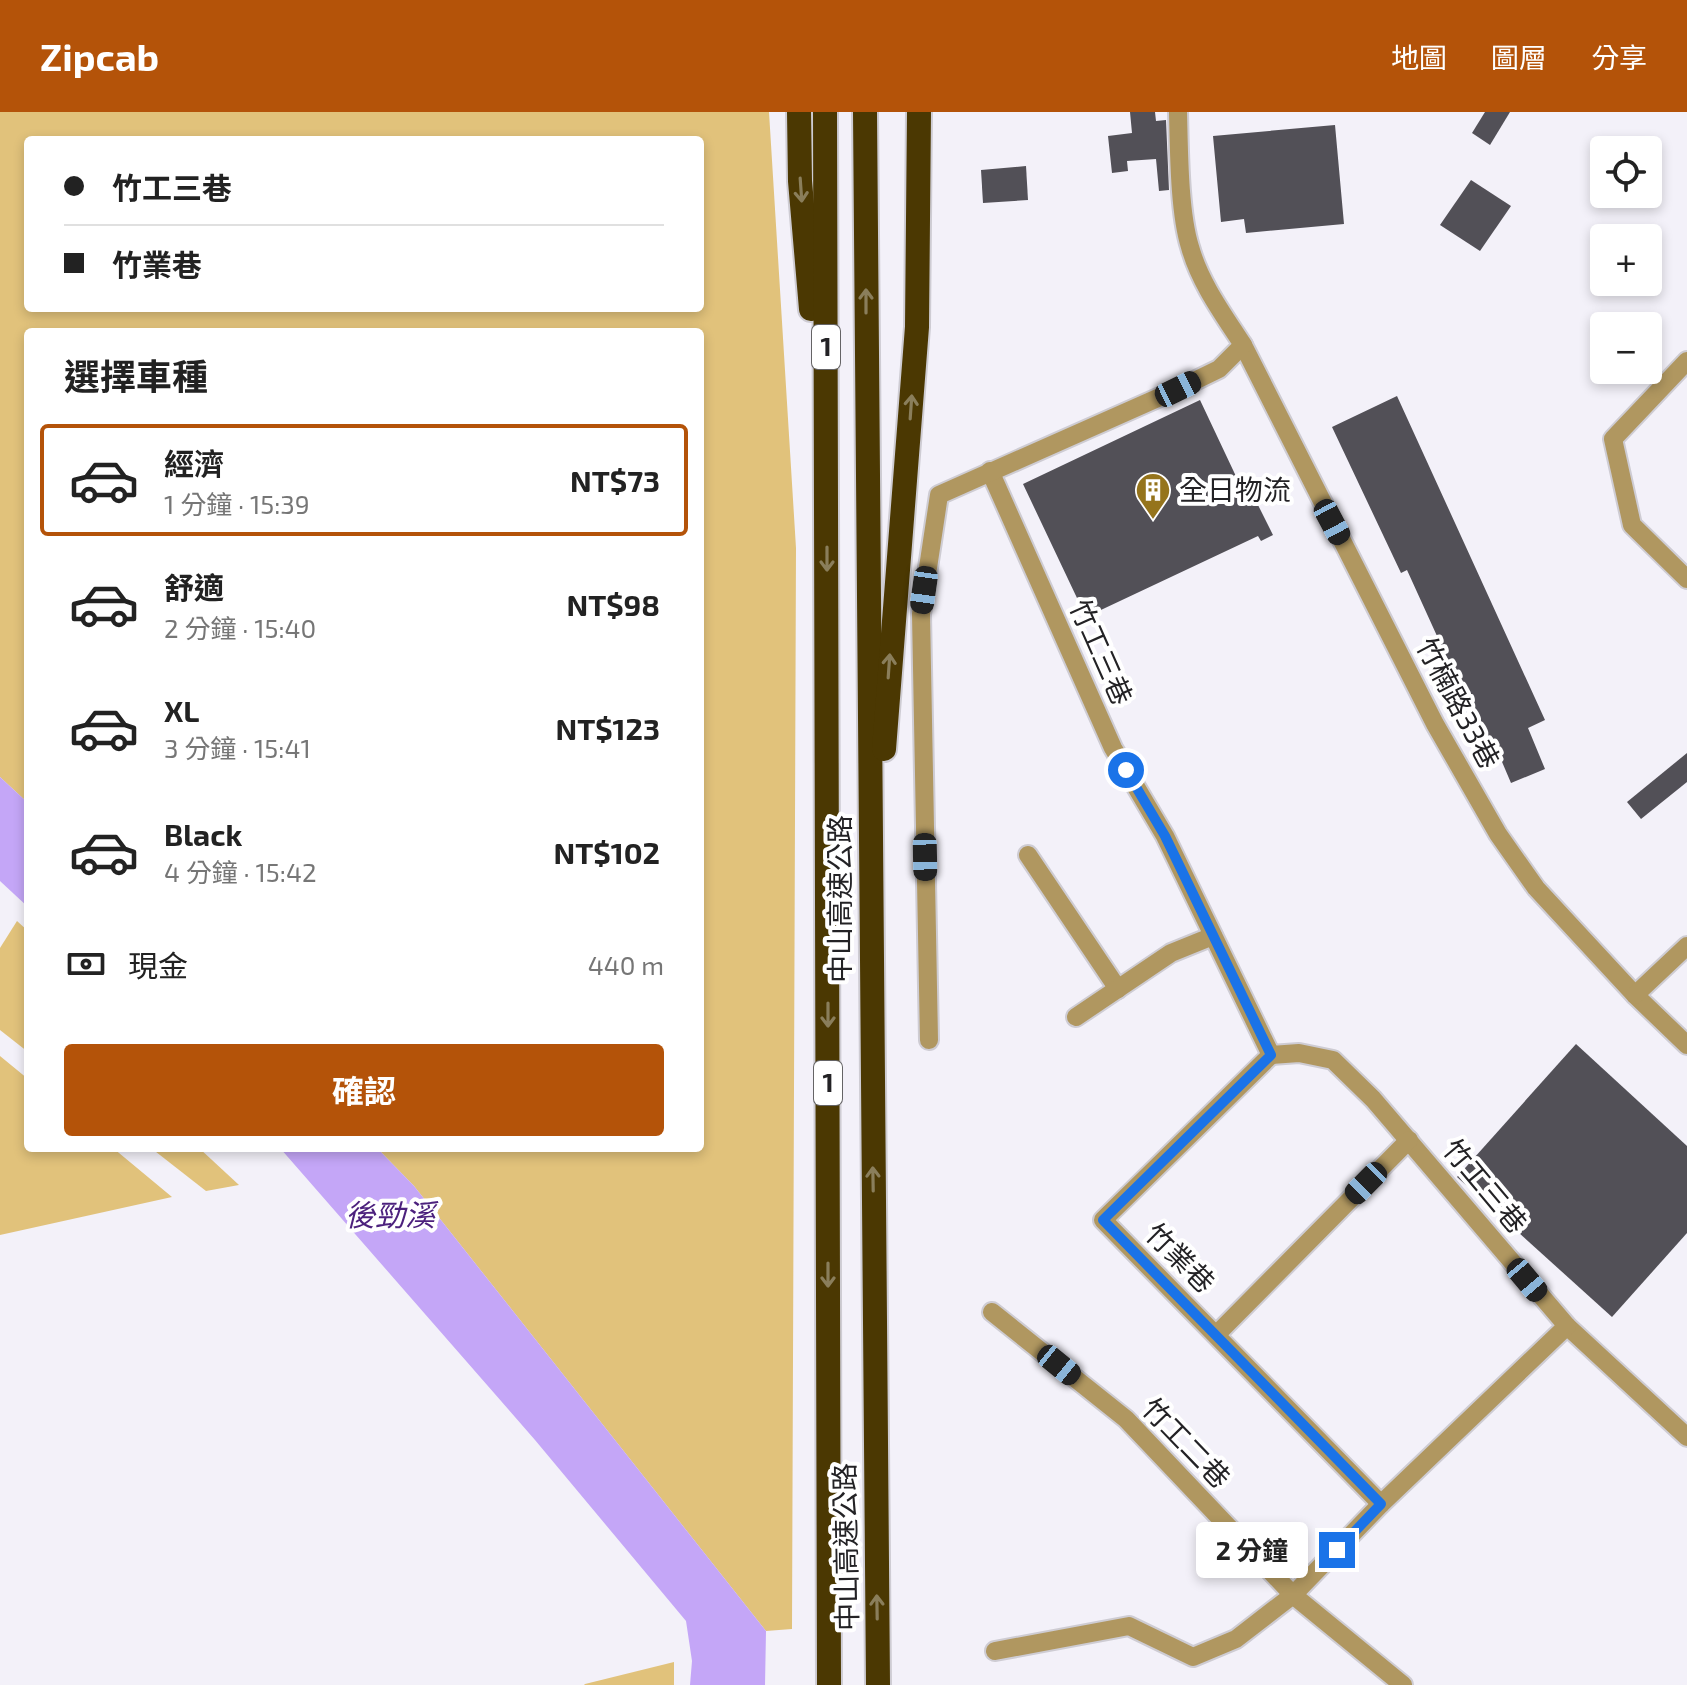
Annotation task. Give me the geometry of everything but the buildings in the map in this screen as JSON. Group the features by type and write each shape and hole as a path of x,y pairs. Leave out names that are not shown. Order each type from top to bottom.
{"highway":[{"path":"799,112 800,181 827,481"},
{"name":"中山高速公路","path":"825,112 829,1685"},
{"name":"中山高速公路","path":"865,112 878,1685"},
{"path":"905,112 916,232"},
{"path":"870,939 917,327 919,112"}],"street":[{"name":"竹楠路33巷","path":"1178,112 1179,160 1189,247 1211,296 1243,345 1435,724 1498,834 1536,888 1635,995 1687,1045"},
{"path":"929,1040 921,614 939,495 1219,369 1243,345"},
{"path":"1687,361 1613,439 1632,525 1687,579"},
{"name":"竹工三巷","path":"990,471 1113,748 1165,836 1271,1055 1299,1053 1333,1060 1409,1140 1567,1326 1687,1437"},
{"path":"1028,855 1118,989"},
{"path":"1076,1017 1171,953 1213,936"},
{"path":"1635,995 1687,946"},
{"name":"竹業巷","path":"1271,1055 1103,1220 1381,1504"},
{"name":"竹工三巷","path":"1217,1334 1409,1140"},
{"name":"竹工二巷","path":"992,1312 1126,1419 1293,1595 1403,1685"},
{"path":"995,1651 1129,1626 1193,1657 1236,1639 1293,1595 1381,1504 1567,1326"}],"shaded area":[{"path":"0,112 769,112 796,548 792,1629 766,1631 414,1186 381,1152 704,1152 704,328 24,328 24,799 0,777"},
{"path":"17,921 24,927 24,1049 0,1030 0,948"},
{"path":"0,1056 24,1076 24,1152 118,1152 172,1197 0,1235"},
{"path":"156,1152 203,1152 239,1185 206,1191"},
{"path":"674,1662 674,1685 584,1685 585,1684"}],"water":[{"path":"0,777 24,799 24,903 0,881"},
{"name":"後勁溪","path":"283,1152 381,1152 414,1186 766,1631 765,1685 690,1685 692,1661 686,1621 535,1440"}],"place":[{"name":"全日物流","path":"1153,521"}],"route":[{"path":"1126,770 1165,836 1271,1055 1103,1220 1381,1504 1337,1550"}]}
